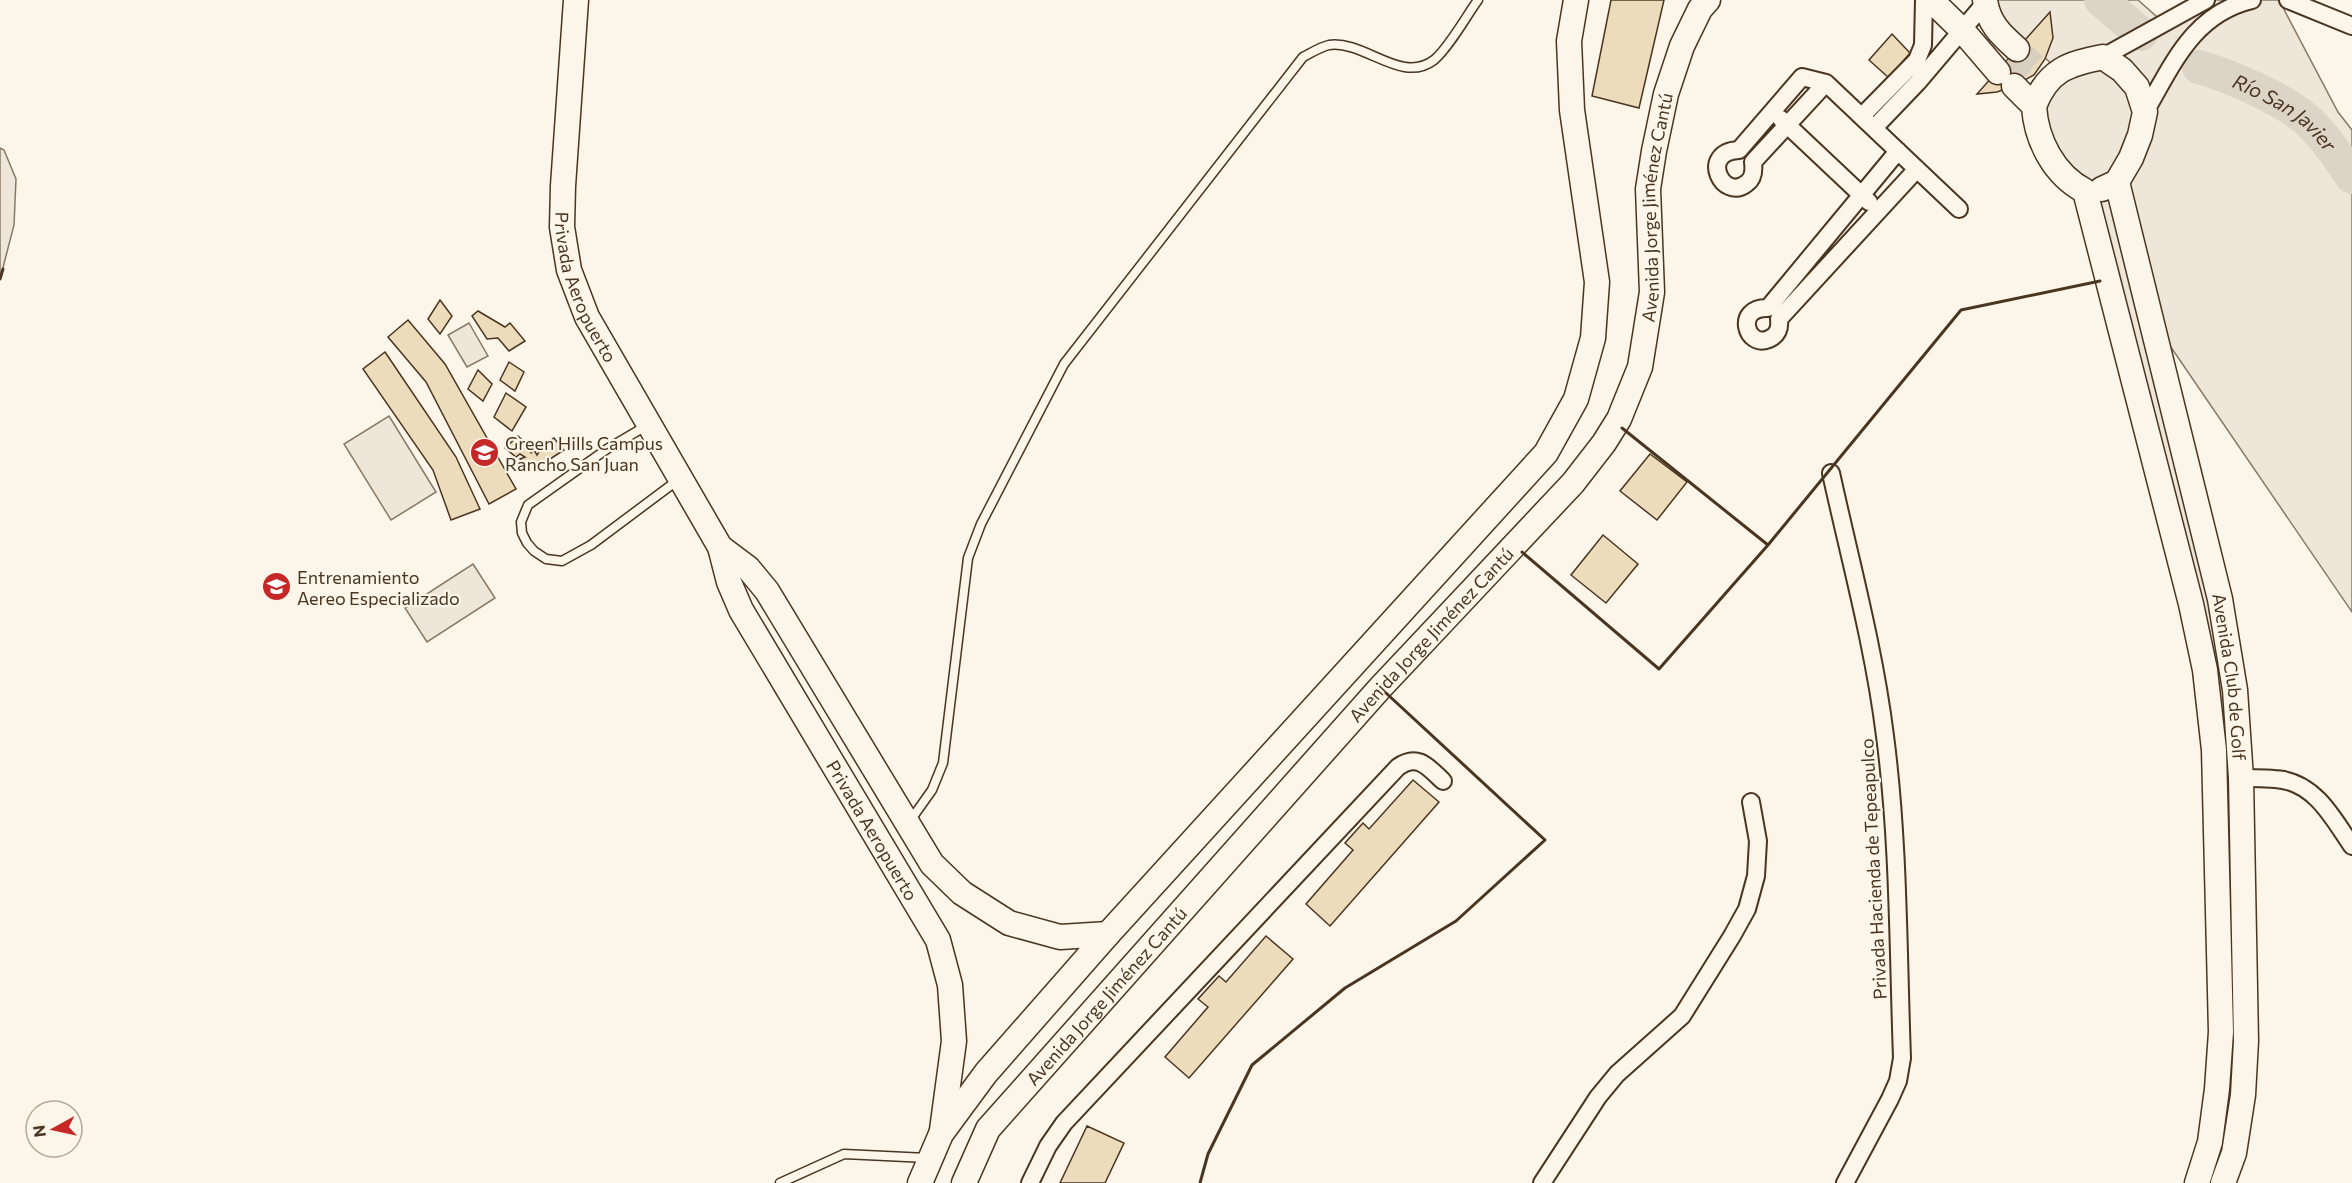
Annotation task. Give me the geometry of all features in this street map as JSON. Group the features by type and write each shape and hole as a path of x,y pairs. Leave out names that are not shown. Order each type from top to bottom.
{"street":[{"name":"Privada Aeropuerto","path":"576,0 563,186 562,227 569,270 587,317 720,547 729,582 741,610 938,940 950,985 954,1041 941,1134"},
{"name":"Avenida Jorge Jiménez Cantú","path":"920,1183 941,1134 986,1073 1108,934 1546,453 1576,399 1593,338 1597,282 1572,110 1569,41 1576,0"},
{"name":"Avenida Jorge Jiménez Cantú","path":"964,1183 988,1129 1154,939 1380,688 1573,483 1605,443 1619,419 1640,367 1652,292 1648,189 1666,94 1682,46 1700,9 1708,0"},
{"path":"1922,65 1924,0"},
{"path":"1931,0 1962,30 2029,72 2103,57 2206,0"},
{"path":"1868,122 1922,65 1962,30 1985,1 2029,72 2035,124 2046,151 2071,183 2085,191 2102,189 2117,182 2131,158 2140,135 2145,112 2178,54 2196,31 2213,16 2230,7 2252,0"},
{"path":"2288,0 2352,26"},
{"path":"2103,57 2122,70 2138,87 2145,112"},
{"path":"1826,83 1753,162 1752,178 1746,185 1738,187 1725,184 1717,171 1722,156 1731,150 1739,150 1802,77 1826,83 1959,209"},
{"path":"1773,111 1878,211"},
{"path":"1898,151 1768,308 1759,308 1748,317 1748,331 1752,337 1758,340 1773,338 1779,327 1779,319 1917,168"},
{"name":"Avenida Club de Golf","path":"2117,182 2220,599 2235,690 2241,778 2246,1041 2243,1095 2234,1153 2211,1180"},
{"name":"Avenida Club de Golf","path":"2085,191 2188,593 2205,670 2214,750 2221,1032 2210,1142 2211,1180"},
{"path":"1817,248 1832,261"},
{"name":"Privada Hacienda de Tepeapulco","path":"1831,473 1880,693 1887,747 1893,825 1902,1058 1894,1090 1845,1183"},
{"name":"Privada Aeropuerto","path":"720,547 748,568 767,591 932,864 947,879 962,893 1010,923 1060,937 1108,934"},
{"path":"1030,1183 1048,1146 1071,1116 1398,767 1406,761 1416,761 1425,765 1443,781"},
{"path":"2241,778 2284,780 2302,786 2323,804 2352,846"},
{"path":"1542,1183 1598,1097 1617,1074 1682,1016 1747,909 1755,876 1758,841 1751,802"}],"lane":[{"path":"908,823 932,790 943,763 968,558 981,524 1064,364 1303,57 1328,45 1353,47 1402,67 1422,67 1436,58 1478,0"},
{"path":"649,424 607,449 528,505 521,522 522,533 527,543 546,559 562,561 591,545 680,478"},
{"path":"780,1183 844,1154 931,1158"}],"shaded area":[{"path":"1986,0 2138,0 2165,24 2206,0 2279,0 2338,112 2352,130 2352,612 2151,318 2220,599 2246,1041 2223,1183 2197,1183 2209,1143 2214,750 2085,191 2035,124 2058,70 1986,3"},
{"path":"0,148 4,150 16,179 14,225 0,279"},
{"path":"469,323 488,356 467,367 448,335"},
{"path":"389,416 436,492 391,520 344,444"},
{"path":"473,564 495,598 427,642 405,608"}],"building":[{"path":"1611,0 1664,0 1639,108 1592,96"},
{"path":"2050,12 2053,38 2045,59 2034,75 1997,92 1977,94"},
{"path":"1892,34 1910,53 1889,78 1869,60"},
{"path":"440,300 452,316 440,334 428,319"},
{"path":"478,311 505,327 510,323 525,341 509,351 498,338 487,339 472,316"},
{"path":"408,320 445,364 516,489 489,504 426,382 388,337"},
{"path":"385,352 456,457 480,509 451,520 433,470 363,369"},
{"path":"509,362 524,372 515,391 500,380"},
{"path":"478,370 492,384 483,401 468,389"},
{"path":"506,393 526,407 512,431 494,417"},
{"path":"518,436 529,446 527,449 531,453 534,450 537,455 538,449 554,438 564,450 533,470 520,459 525,457 520,454 516,457 505,448"},
{"path":"1650,454 1687,482 1657,520 1620,491"},
{"path":"1603,535 1638,564 1606,603 1571,575"},
{"path":"1413,780 1439,802 1330,926 1306,904 1353,850 1345,843 1363,823 1369,829"},
{"path":"1266,936 1293,959 1189,1078 1165,1057 1208,1007 1198,999 1219,976 1226,982"},
{"path":"1087,1126 1124,1143 1105,1183 1060,1183"}],"waterway":[{"name":"Río San Javier","path":"2101,0 2141,34"},
{"name":"Río San Javier","path":"2199,67 2255,88 2295,111 2319,132 2352,177"}],"tunnel":[{"path":"2017,49 2039,69"},
{"path":"2005,63 2025,81"}],"wall":[{"path":"0,279 3,269"},
{"path":"1622,428 1768,545 1961,310 2100,281"},
{"path":"1522,552 1659,669 1768,545"},
{"path":"1200,1183 1208,1154 1252,1065 1345,988 1456,921 1545,840 1386,693"}],"place":[{"name":"Green Hills Campus Rancho San Juan","path":"484,453"},
{"name":"Entrenamiento Aereo Especializado","path":"276,587"}]}
